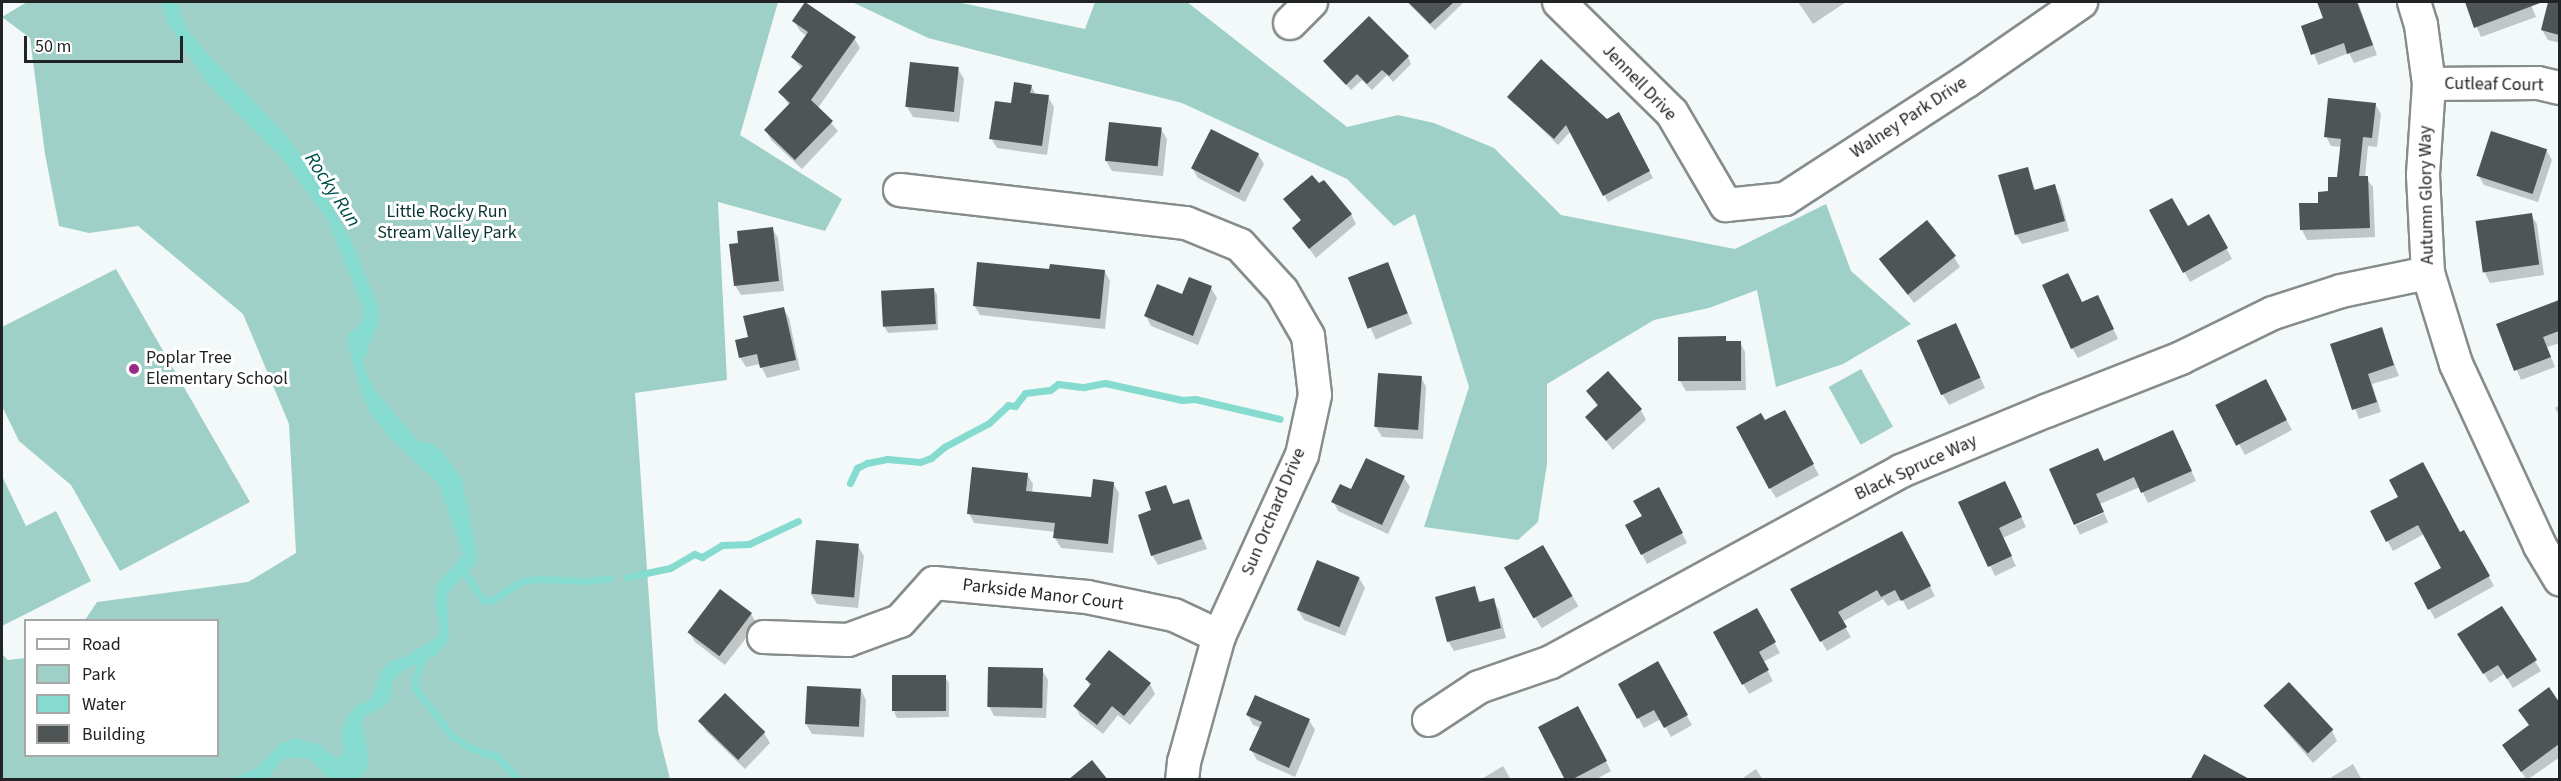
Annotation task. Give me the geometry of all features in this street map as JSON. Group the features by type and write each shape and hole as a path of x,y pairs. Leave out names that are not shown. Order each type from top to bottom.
{"street":[{"name":"Jennell Drive","path":"1559,2 1672,113 1726,205"},
{"name":"Walney Park Drive","path":"1726,205 1785,199 1967,81 2081,2"},
{"name":"Autumn Glory Way","path":"2414,2 2421,25 2429,84 2423,175 2428,273 2456,364 2540,546 2559,579"},
{"name":"Cutleaf Court","path":"2429,84 2538,83 2559,88"},
{"name":"Sun Orchard Drive","path":"900,190 1186,223 1240,245 1282,291 1308,336 1315,395 1302,455 1219,636 1184,762 1182,780"},
{"name":"Black Spruce Way","path":"1429,720 1479,687 1551,662 1901,471 2181,358 2273,313 2341,291 2428,273"},
{"name":"Parkside Manor Court","path":"764,637 848,640 900,621 934,583 1087,597 1174,615 1219,636"}],"green space":[{"name":"Little Rocky Run Stream Valley Park","path":"27,2 778,2 740,135 842,199 825,231 718,202 727,380 635,393 658,731 670,779 2,779 2,654 8,660 24,658 24,757 219,757 219,619 86,619 97,602 248,582 296,553 289,424 243,314 138,226 89,233 59,226 45,154 30,38 2,17"},
{"path":"852,2 957,2 1085,29 1095,2 1187,2 1347,127 1398,115 1434,123 1494,148 1561,215 1735,249 1826,204 1851,271 1911,324 1843,364 1776,387 1757,290 1709,308 1654,320 1547,384 1547,464 1538,522 1518,540 1424,527 1469,387 1415,214 1394,226 1347,179 1182,103 928,38"},
{"path":"116,269 250,502 120,571 71,485 19,441 2,406 2,327"},
{"path":"1861,369 1893,427 1861,445 1829,387"},
{"path":"2,476 26,526 56,511 91,581 2,626"}],"water":[{"path":"161,2 178,2 187,29 205,51 285,134 302,156 352,242 379,309 379,321 362,363 374,389 418,441 431,443 443,453 462,479 477,556 476,564 452,587 447,598 449,640 435,656 404,670 392,681 391,698 388,703 364,717 362,724 369,759 366,772 356,779 328,777 308,758 287,758 281,761 267,779 232,779 256,768 282,743 296,738 319,745 333,756 339,757 344,752 341,733 349,714 356,706 371,699 382,670 389,662 405,657 438,637 440,624 435,608 435,591 438,583 463,555 439,484 391,439 370,413 347,342 349,334 359,325 364,315 362,305 327,219 281,157 207,83 168,23"}],"building":[{"path":"805,2 856,37 811,100 833,121 795,160 764,130 790,103 778,92 803,66 791,57 808,32 792,21"},
{"path":"1408,2 1454,2 1430,24"},
{"path":"2317,2 2357,2 2373,45 2347,54 2344,43 2311,55 2301,26 2323,18"},
{"path":"2465,2 2540,2 2540,3 2474,28"},
{"path":"2548,2 2559,2 2559,35 2541,30"},
{"path":"1369,16 1409,56 1389,76 1382,70 1367,84 1357,74 1346,85 1323,61"},
{"path":"1541,59 1607,119 1619,112 1650,171 1603,196 1566,125 1554,139 1507,97"},
{"path":"910,62 959,67 954,112 905,107"},
{"path":"1014,82 1032,85 1030,93 1049,95 1042,146 989,139 995,101 1011,103"},
{"path":"2328,98 2376,103 2372,138 2363,137 2359,176 2368,176 2370,228 2300,230 2299,203 2318,203 2318,192 2328,191 2328,177 2337,177 2341,139 2324,137"},
{"path":"1109,122 1162,128 1158,166 1105,161"},
{"path":"1211,129 1259,154 1239,193 1191,168"},
{"path":"2491,131 2547,149 2533,194 2476,176"},
{"path":"2028,167 2034,190 2055,184 2065,221 2015,235 1998,175"},
{"path":"1312,175 1319,183 1324,180 1352,214 1309,249 1292,228 1301,220 1283,199"},
{"path":"2172,198 2188,226 2209,214 2228,248 2183,273 2149,210"},
{"path":"2532,213 2539,264 2483,272 2476,221"},
{"path":"1927,220 1956,256 1908,295 1879,259"},
{"path":"773,227 779,281 734,286 729,244 738,243 737,231"},
{"path":"977,262 1049,269 1050,264 1105,270 1100,319 973,306"},
{"path":"1388,262 1408,313 1368,329 1348,277"},
{"path":"2068,273 2082,302 2098,295 2114,329 2071,349 2042,285"},
{"path":"1189,277 1212,286 1193,336 1144,316 1157,284 1182,294"},
{"path":"934,288 936,324 883,327 881,291"},
{"path":"2559,300 2559,331 2543,337 2551,357 2514,371 2496,324"},
{"path":"784,307 796,360 760,368 757,354 739,358 735,340 748,337 743,316"},
{"path":"1956,323 1980,378 1941,395 1917,340"},
{"path":"2382,327 2394,365 2368,374 2377,402 2352,410 2330,344"},
{"path":"1726,336 1726,341 1741,341 1741,381 1678,381 1678,337"},
{"path":"1608,371 1642,409 1606,441 1585,417 1598,405 1586,391"},
{"path":"1378,373 1422,376 1418,430 1374,427"},
{"path":"2266,379 2287,420 2236,446 2215,405"},
{"path":"1785,410 1814,464 1769,489 1736,427 1761,413 1765,420"},
{"path":"2173,430 2192,471 2141,493 2134,477 2096,494 2104,512 2074,525 2049,469 2098,448 2104,461"},
{"path":"1366,458 1405,476 1382,525 1331,502 1340,484 1351,489"},
{"path":"2423,462 2460,532 2464,530 2490,576 2428,610 2414,583 2441,568 2418,525 2386,542 2370,511 2398,497 2389,480"},
{"path":"972,467 1028,473 1026,491 1091,497 1093,479 1114,482 1108,544 1053,538 1055,523 967,514"},
{"path":"2005,481 2022,517 1999,528 2012,556 1988,567 1958,502"},
{"path":"1166,485 1173,504 1189,499 1202,539 1151,556 1138,515 1151,510 1145,492"},
{"path":"1659,487 1683,533 1641,555 1625,525 1642,516 1633,501"},
{"path":"1902,531 1931,586 1901,601 1895,590 1881,597 1877,590 1838,612 1847,627 1820,642 1790,589"},
{"path":"816,540 859,544 854,598 811,594"},
{"path":"1543,545 1572,596 1534,619 1504,568"},
{"path":"1317,560 1360,577 1339,627 1297,610"},
{"path":"1475,586 1479,602 1494,598 1501,628 1447,642 1435,597"},
{"path":"720,589 752,613 719,656 688,632"},
{"path":"2502,606 2537,660 2507,679 2498,665 2483,674 2457,634"},
{"path":"1757,608 1776,642 1759,652 1769,670 1742,685 1713,632"},
{"path":"1109,650 1151,683 1124,716 1112,706 1097,725 1073,706 1091,684 1085,679"},
{"path":"1658,661 1688,715 1664,728 1654,710 1637,719 1618,684"},
{"path":"988,667 1043,668 1042,708 987,707"},
{"path":"892,675 946,675 946,711 892,711"},
{"path":"2289,682 2333,730 2308,753 2263,706"},
{"path":"807,686 861,689 859,727 805,724"},
{"path":"2549,687 2559,702 2559,744 2521,772 2502,745 2529,725 2518,710"},
{"path":"725,693 765,732 738,760 698,721"},
{"path":"1255,695 1310,719 1289,768 1249,750 1262,722 1246,715"},
{"path":"1578,706 1607,761 1571,780 1565,780 1538,727"},
{"path":"2204,754 2251,780 2190,780"},
{"path":"1092,760 1108,780 1068,780"}],"waterway":[{"path":"850,483 857,468 867,463 887,459 920,462 931,458 944,447 989,423 1008,405 1015,406 1025,393 1050,390 1058,384 1084,387 1105,383 1182,400 1195,399 1280,419"},
{"path":"627,577 670,568 694,554 702,557 722,545 749,544 798,521"},
{"path":"465,568 465,573 483,600 491,601 520,582 537,579 588,581 610,578"},
{"path":"424,655 415,679 415,688 452,736 473,749 497,757 519,780"}],"place":[{"name":"Poplar Tree Elementary School","path":"134,369"}],"water label":[{"name":"Rocky Run","path":"332,190"}]}
